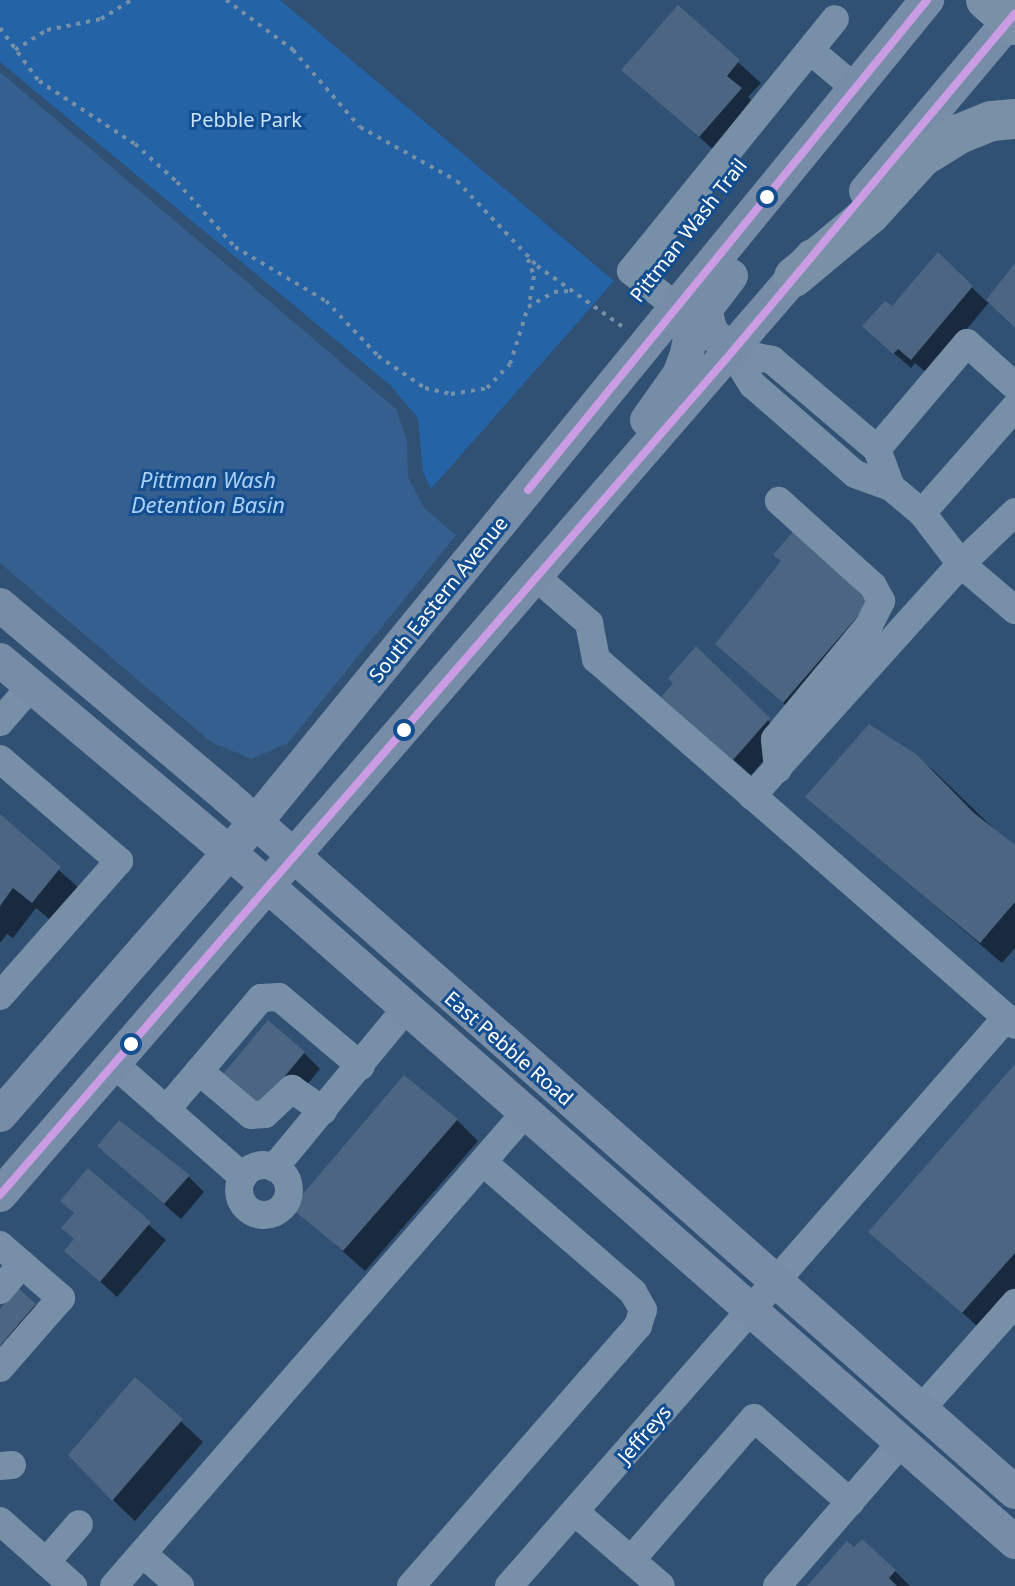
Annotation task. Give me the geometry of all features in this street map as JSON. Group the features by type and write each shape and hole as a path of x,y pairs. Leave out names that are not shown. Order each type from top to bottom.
{"highway":[{"path":"794,277 870,214 922,157 959,134 992,121 1015,119"}],"main road":[{"name":"South Eastern Avenue","path":"0,1115 255,823 927,0"},
{"path":"0,1195 732,352 1006,15"},
{"path":"732,352 711,332 705,310 794,195 801,176 795,163"},
{"path":"604,498 645,423 679,375 691,332 678,308"},
{"name":"East Pebble Road","path":"0,605 255,823 291,858 1015,1492"},
{"name":"East Pebble Road","path":"0,660 229,852 1015,1542"}],"street":[{"path":"678,308 631,271 835,19"},
{"path":"811,51 855,88"},
{"path":"877,449 967,343 1015,386"},
{"path":"732,352 772,360 877,449 891,487"},
{"path":"732,352 753,385 855,474 891,487 922,513 961,564 1015,610"},
{"path":"922,513 1015,407"},
{"path":"778,769 775,739 869,625 881,601 873,586 779,501"},
{"path":"752,796 877,662 961,564 1015,512"},
{"path":"535,576 589,623 596,659 1011,1021"},
{"path":"0,722 31,686"},
{"path":"0,759 119,861 0,996"},
{"path":"166,1110 261,998 279,997 361,1066"},
{"path":"274,1168 407,1007"},
{"name":"Jeffreys","path":"509,1586 1011,1021"},
{"path":"114,1064 243,1177"},
{"path":"199,1071 251,1115 265,1114 292,1089 323,1111"},
{"path":"114,1586 526,1112"},
{"path":"411,1586 638,1326 643,1310 633,1292 483,1162"},
{"path":"256,1167 274,1168 285,1177 288,1194 271,1214 246,1207 239,1192 243,1177 256,1167"},
{"path":"0,1245 61,1298 0,1368"},
{"path":"0,1290 22,1264"},
{"path":"921,1409 1015,1303"},
{"path":"631,1560 754,1418 850,1502"},
{"path":"777,1586 901,1443"},
{"path":"575,1512 661,1586"},
{"path":"0,1521 73,1586"},
{"path":"46,1562 79,1524"},
{"path":"143,1554 180,1586"}],"path":[{"path":"15,50 47,30 110,15 131,0"},
{"name":"Pittman Wash Trail","path":"226,0 307,63 360,127 472,193 526,255 629,332"},
{"path":"0,28 39,81 105,122 167,172 235,247 326,301 378,356 425,388 471,394 499,379 510,364 528,307 534,276 526,255"},
{"path":"528,307 554,292 572,292"}],"green space":[{"name":"Pebble Park","path":"0,0 280,0 614,281 431,489 423,472 418,418 389,384 0,62"}],"water":[{"name":"Pittman Wash Detention Basin","path":"0,72 396,409 407,440 408,477 424,508 456,535 288,743 251,759 211,742 0,563"}],"building":[{"path":"678,5 740,60 727,76 742,88 699,137 621,70"},
{"path":"938,252 973,286 911,360 898,349 893,354 862,326 885,301 892,306"},
{"path":"1015,263 1015,328 986,300"},
{"path":"797,527 869,603 783,703 715,644 781,561 773,555"},
{"path":"696,646 770,718 733,760 661,697 673,683 668,678"},
{"path":"869,724 916,754 974,813 1015,845 1015,902 980,943 805,797"},
{"path":"0,814 61,867 32,903 13,888 0,906"},
{"path":"268,1020 305,1052 260,1106 223,1074"},
{"path":"1015,1064 1015,1253 962,1313 868,1232"},
{"path":"404,1075 458,1119 343,1251 291,1208"},
{"path":"119,1120 190,1175 164,1204 97,1146"},
{"path":"88,1168 151,1222 100,1282 64,1251 74,1239 61,1228 74,1213 60,1201"},
{"path":"18,1288 36,1304 0,1346 0,1309"},
{"path":"135,1377 183,1419 112,1501 68,1455"},
{"path":"862,1539 896,1570 889,1578 897,1586 807,1586 847,1541 854,1547"}],"transit line":[{"path":"528,490 927,0"},
{"path":"0,1195 732,352 1015,14"}]}
